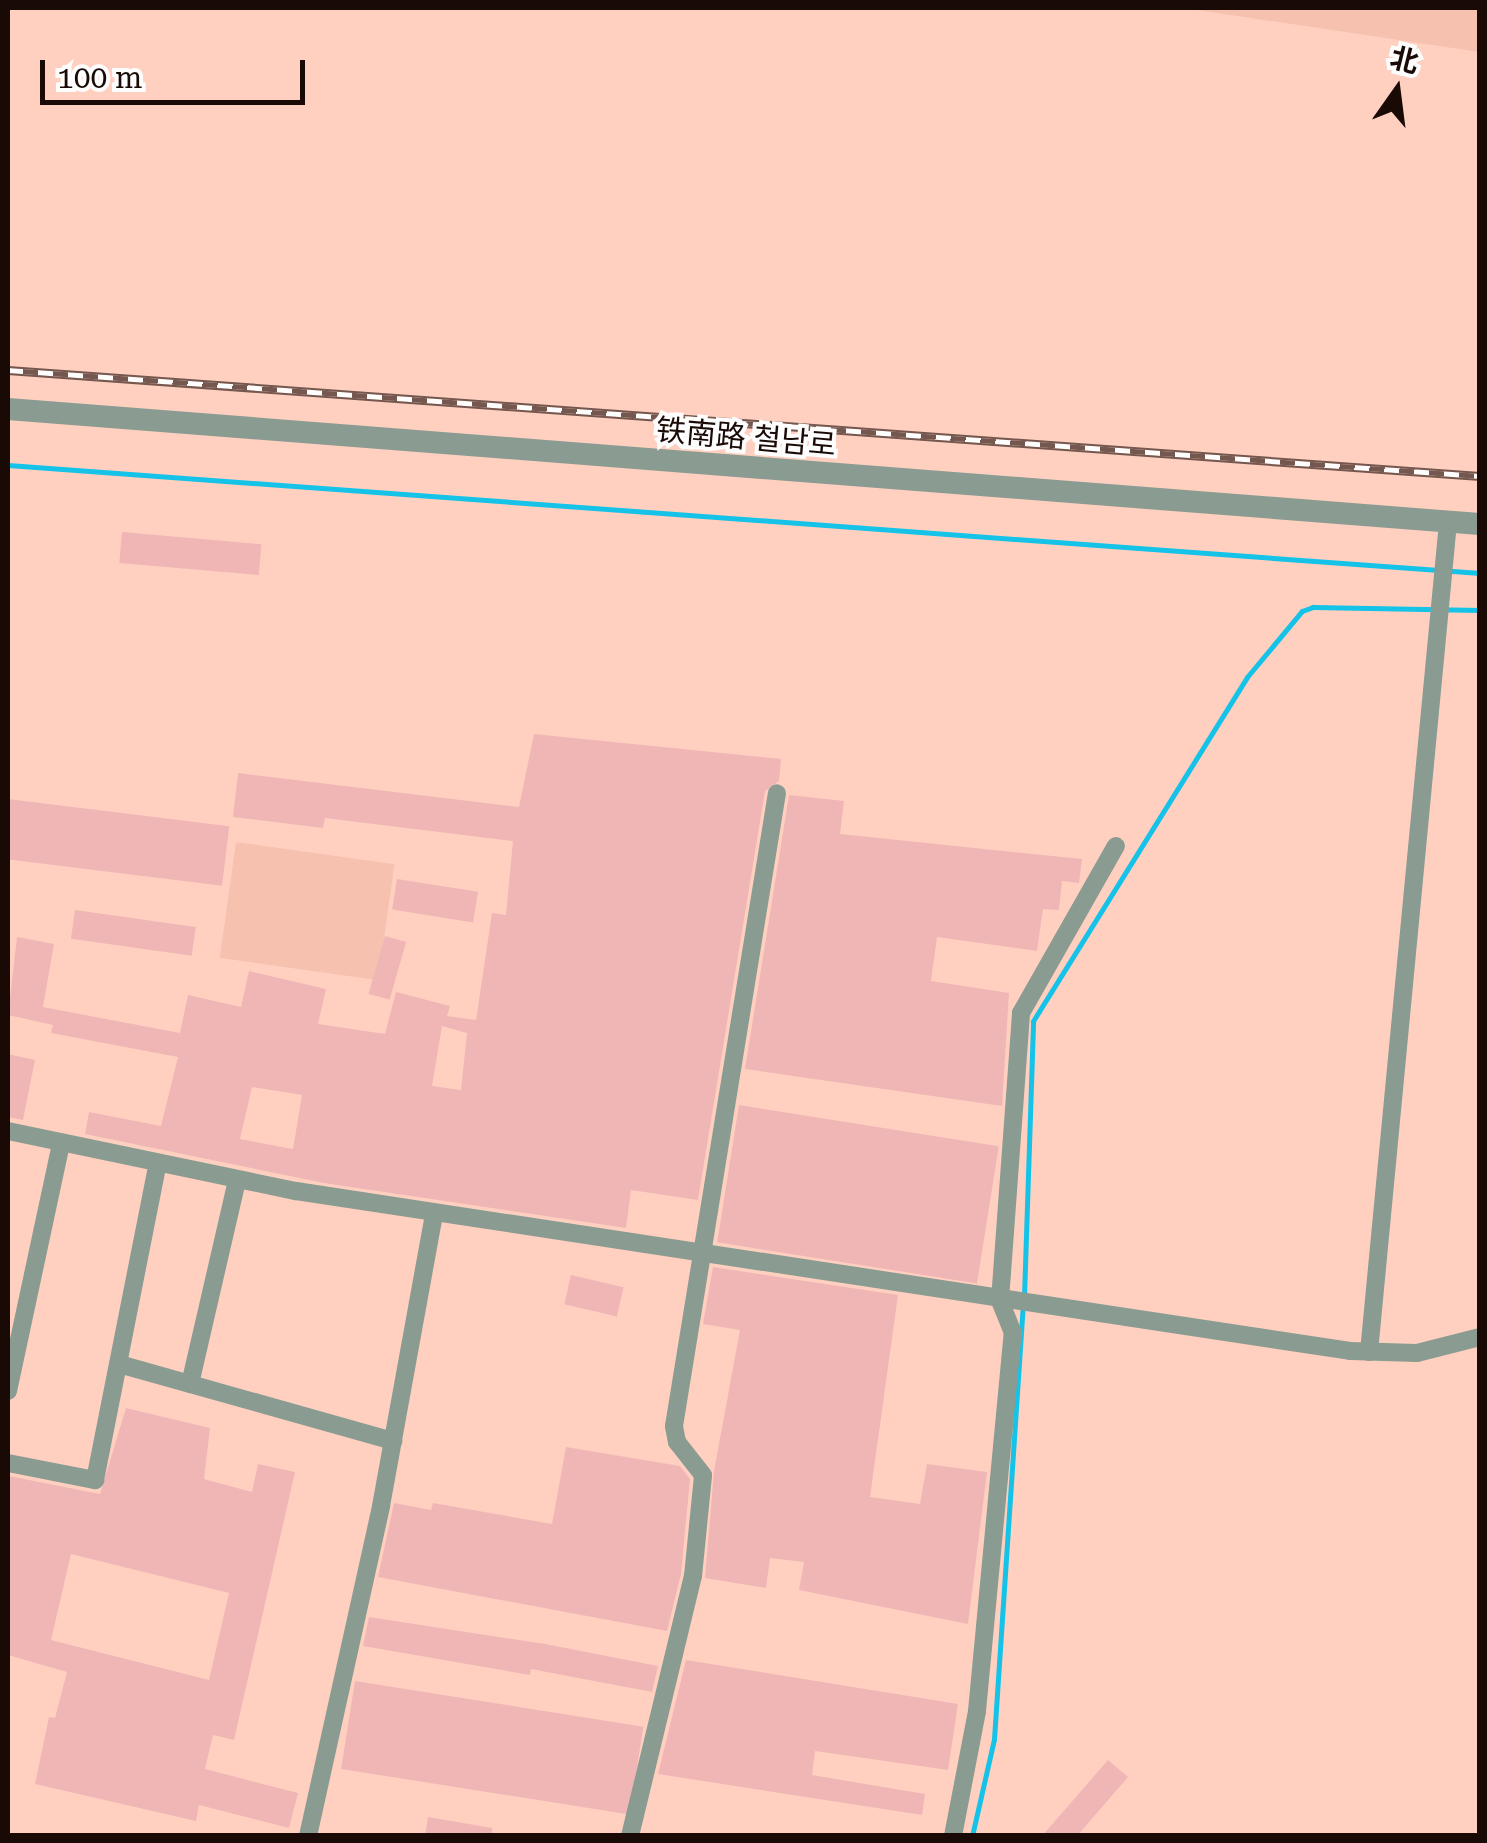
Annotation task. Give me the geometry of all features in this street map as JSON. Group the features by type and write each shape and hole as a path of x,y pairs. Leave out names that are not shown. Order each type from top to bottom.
{"street":[{"name":"铁南路 철남로","path":"8,409 1480,524"},
{"path":"1369,1352 1448,522"},
{"path":"630,1836 693,1576 703,1475 677,1442 674,1426 777,794"},
{"path":"953,1836 981,1680 1017,1302 1021,1013 1116,846"},
{"path":"8,1131 237,1180 434,1213 1369,1352 1417,1353 1480,1336"},
{"path":"8,1391 61,1142"},
{"path":"8,1463 95,1480 158,1164"},
{"path":"190,1384 237,1180"},
{"path":"308,1836 392,1442 434,1213"},
{"path":"118,1364 392,1442"}],"shaded area":[{"path":"1184,8 1479,8 1479,52"},
{"path":"236,842 394,864 378,980 220,958"}],"building":[{"path":"122,532 261,544 259,575 119,563"},
{"path":"534,734 781,759 779,781 765,791 698,1200 631,1190 626,1228 324,1183 85,1134 89,1112 161,1126 178,1057 51,1033 53,1025 8,1015 17,937 54,944 43,1007 180,1033 188,995 241,1007 249,971 326,989 318,1024 385,1034 396,992 450,1006 447,1016 476,1020 492,913 506,915 513,841 325,818 323,828 233,817 238,773 519,807","holes":["442,1026 467,1033 461,1090 432,1086","252,1087 302,1095 293,1149 240,1139"]},
{"path":"789,795 844,801 840,834 1082,859 1079,883 1062,881 1059,910 1043,909 1037,951 937,937 931,981 1009,993 1002,1106 745,1069"},
{"path":"8,799 229,826 222,886 8,859"},
{"path":"397,879 478,892 473,922 392,910"},
{"path":"75,910 196,927 192,956 71,939"},
{"path":"385,936 406,942 390,1000 368,994"},
{"path":"8,1054 35,1060 23,1120 8,1117"},
{"path":"739,1105 999,1146 977,1283 717,1242"},
{"path":"713,1267 898,1295 870,1497 920,1504 927,1464 987,1472 968,1624 799,1590 804,1562 770,1558 766,1588 705,1578 714,1471 740,1330 703,1324"},
{"path":"571,1275 624,1287 617,1316 564,1304"},
{"path":"126,1408 210,1428 204,1479 252,1492 258,1464 295,1472 234,1740 213,1735 205,1769 298,1793 289,1828 199,1805 196,1821 35,1784 49,1717 55,1718 67,1672 8,1655 9,1476 100,1494","holes":["71,1554 229,1593 209,1680 51,1640"]},
{"path":"566,1447 680,1466 690,1479 681,1574 667,1631 378,1577 394,1503 431,1510 433,1503 552,1524"},
{"path":"369,1617 658,1666 652,1692 531,1669 530,1675 363,1646"},
{"path":"686,1660 958,1704 948,1770 815,1751 812,1775 925,1794 922,1815 658,1774"},
{"path":"355,1681 643,1727 629,1815 341,1769"},
{"path":"1108,1760 1128,1777 1077,1836 1042,1836"},
{"path":"428,1817 492,1828 492,1836 425,1836"}],"waterway":[{"path":"8,465 1480,573"},
{"path":"1024,1296 1033,1021 1247,677 1302,611 1313,607 1480,610"},
{"path":"972,1836 994,1739 1023,1307"}],"railway":[{"path":"8,370 1480,476"}]}
